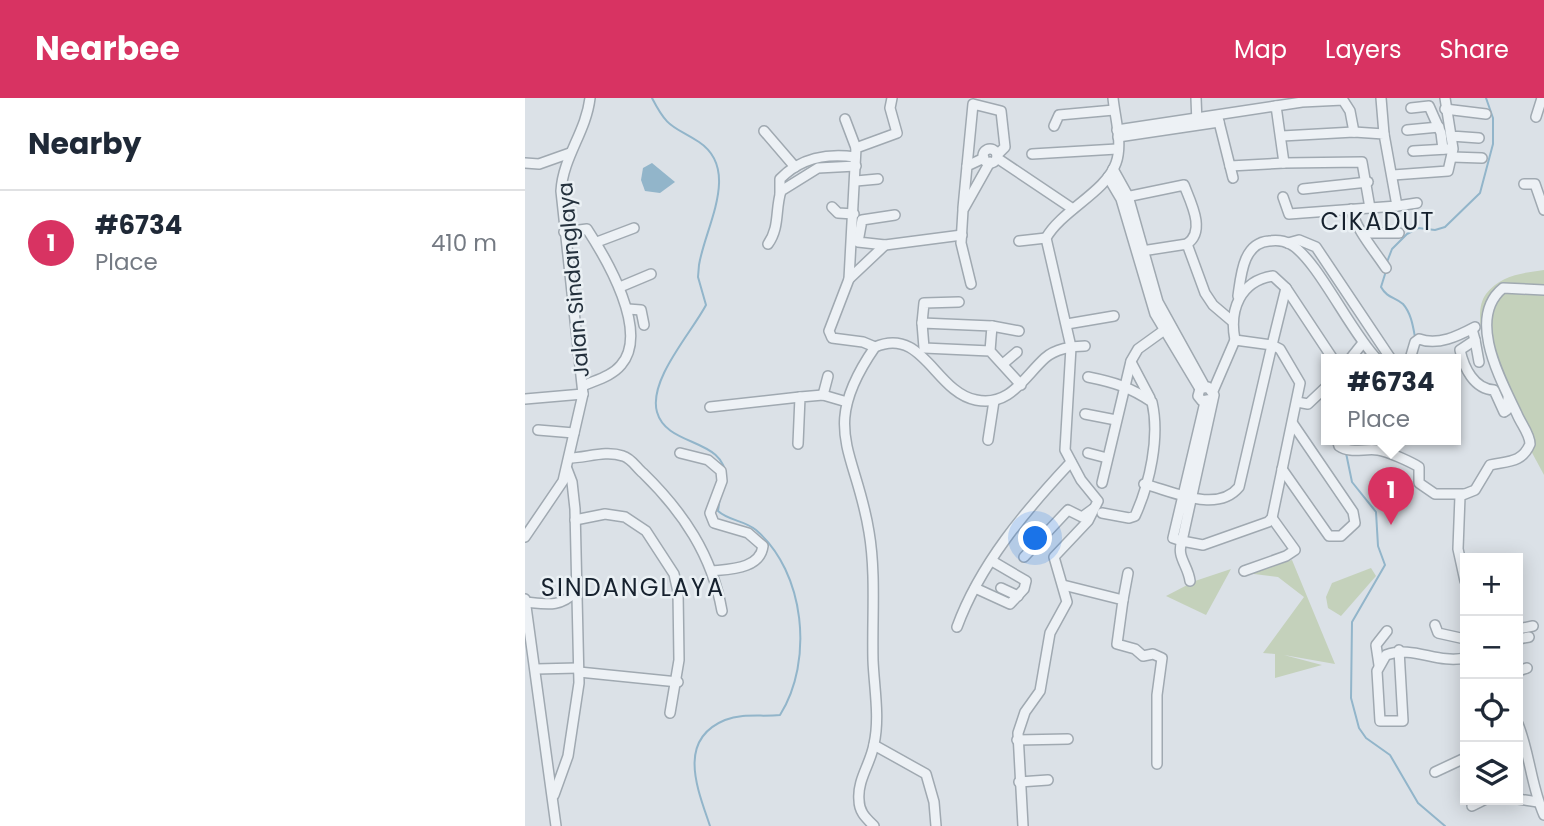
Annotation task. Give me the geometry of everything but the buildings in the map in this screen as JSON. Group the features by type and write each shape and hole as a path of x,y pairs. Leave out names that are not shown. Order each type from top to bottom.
{"street":[{"name":"Jalan Sindanglaya","path":"525,537 558,492 567,469 583,390 564,232 562,177 583,127 590,98"},
{"path":"779,193 818,168 856,157 897,133 890,107 892,98"},
{"path":"1019,241 1046,238 1110,173 1117,149 1113,98"},
{"path":"1196,98 1197,122"},
{"path":"1381,98 1384,134 1397,206"},
{"path":"1393,175 1444,172 1453,153 1445,98"},
{"path":"1537,117 1542,98"},
{"path":"1117,134 1218,119 1302,100 1345,101 1354,132"},
{"path":"963,210 992,158 1005,147 1001,111 973,104 963,210 962,235 962,253 971,284"},
{"path":"1411,108 1427,104 1439,127 1443,149"},
{"path":"1276,106 1284,163"},
{"path":"1445,109 1486,114"},
{"path":"1054,126 1059,115 1114,110"},
{"path":"845,119 856,157 854,214 849,279 830,321 829,334 843,342 863,342 875,347"},
{"path":"1218,119 1233,178"},
{"path":"1407,130 1439,127"},
{"path":"764,131 795,167"},
{"path":"1282,136 1354,132 1384,134"},
{"path":"1451,136 1479,138"},
{"path":"1032,154 1117,149"},
{"path":"1413,151 1443,149 1482,158"},
{"path":"525,163 539,164 570,153"},
{"path":"768,244 777,229 780,179 795,167 833,153 856,157"},
{"path":"967,166 992,158 1073,209"},
{"path":"1230,166 1362,162 1368,182 1370,208"},
{"path":"1110,173 1125,197 1158,302 1207,394"},
{"path":"856,181 878,179"},
{"path":"1303,189 1368,182"},
{"path":"1125,197 1184,184 1198,231 1195,239 1187,244 1142,251"},
{"path":"1524,184 1535,184 1544,209"},
{"path":"1283,197 1289,214 1417,203"},
{"path":"832,207 838,213 854,214"},
{"path":"1351,209 1357,229 1365,233 1399,233"},
{"path":"895,215 864,219 859,225 858,243 885,245 962,235"},
{"path":"525,399 583,390 611,374 625,361 628,352 628,309 597,242 585,227 564,232"},
{"path":"597,242 634,228"},
{"path":"1365,233 1385,268"},
{"path":"1046,238 1071,347 1065,450 1084,484 1097,497 1100,509"},
{"path":"1191,581 1189,570 1180,558 1188,495 1207,394 1235,340 1233,322 1237,300 1252,248 1260,242 1288,243 1299,240 1316,247 1388,354"},
{"path":"1288,243 1307,258 1362,344 1372,354"},
{"path":"1187,244 1213,305 1233,322"},
{"path":"849,279 885,245"},
{"path":"1142,251 1149,296 1163,331 1207,394"},
{"path":"620,287 651,274"},
{"path":"1213,305 1237,300 1267,277 1280,280 1330,354"},
{"path":"1144,484 1222,500 1239,487 1286,288"},
{"path":"1412,354 1417,341 1433,343 1472,329 1503,288 1544,290"},
{"path":"958,302 924,303 924,348 990,351 1021,385"},
{"path":"628,309 641,310 644,324"},
{"path":"1339,445 1344,450 1381,450 1419,467 1419,483 1431,493 1463,494 1475,490 1490,465 1516,460 1526,453 1530,439 1509,395 1484,326 1486,312"},
{"path":"1067,324 1114,316"},
{"path":"922,323 1019,331"},
{"path":"990,351 992,327"},
{"path":"1472,329 1479,362"},
{"path":"1102,483 1131,362 1138,349 1163,331"},
{"path":"1235,340 1272,345 1280,349 1299,379 1293,424 1272,518 1295,550 1286,556 1244,571"},
{"path":"1475,340 1460,350 1471,377 1484,389 1493,390 1504,412 1507,410 1509,395"},
{"path":"874,826 861,811 859,791 874,744 876,711 870,535 846,451 843,423 847,402 858,373 875,347 890,342 909,345 963,396 993,401 1021,385 1046,356 1071,347 1085,346"},
{"path":"1353,354 1362,344"},
{"path":"1003,363 1017,352"},
{"path":"1024,557 1068,510 1082,517 1100,509 1133,517 1156,436 1156,421 1151,402 1131,362"},
{"path":"823,395 828,376"},
{"path":"1088,377 1125,384 1151,402"},
{"path":"1297,402 1308,404 1321,392"},
{"path":"710,407 823,395 847,402"},
{"path":"798,444 800,397"},
{"path":"988,440 993,401"},
{"path":"1085,414 1116,420"},
{"path":"1282,469 1329,536 1341,536 1355,523 1353,512 1293,424"},
{"path":"538,430 574,433"},
{"path":"680,453 708,460 721,471 722,481 710,513 714,523 756,538 763,546 758,558 749,564 712,571"},
{"path":"1088,453 1107,458"},
{"path":"569,458 603,454 626,457 658,488 688,524 712,571 722,611"},
{"path":"957,627 975,588 1027,510 1071,462"},
{"path":"554,795 571,743 579,670 575,520 572,482 567,469"},
{"path":"1460,558 1459,501 1463,494"},
{"path":"1023,826 1017,740 1025,712 1040,691 1050,633 1066,607 1054,555 1100,509"},
{"path":"575,520 605,514 625,517 646,531 674,574 678,592 678,682 670,713"},
{"path":"1182,541 1203,545 1216,542 1272,518"},
{"path":"975,588 1010,604 1018,596 1026,581 992,561"},
{"path":"1128,573 1117,644 1135,649 1143,656 1153,654 1163,660 1157,695 1157,764"},
{"path":"1063,586 1123,600"},
{"path":"1001,587 1018,596"},
{"path":"556,826 536,669 528,642 525,601 553,605 566,601 575,592"},
{"path":"1435,625 1438,633 1460,638"},
{"path":"1523,628 1533,626"},
{"path":"1387,631 1380,638 1377,686 1380,721 1403,722 1399,650"},
{"path":"1523,638 1529,637"},
{"path":"1381,653 1399,650 1440,659 1460,659"},
{"path":"536,669 579,670 678,682"},
{"path":"1523,738 1532,764 1538,802 1544,816"},
{"path":"1017,740 1067,739"},
{"path":"874,744 926,774 934,802 936,826"},
{"path":"1435,772 1460,760"},
{"path":"1019,782 1048,780"},
{"path":"1523,800 1538,802"}],"green space":[{"path":"1544,270 1544,475 1511,412 1488,357 1480,310 1486,294 1498,283 1520,274"},
{"path":"1292,560 1335,664 1284,655 1322,665 1275,678 1275,654 1263,653 1304,597 1278,577 1246,573"},
{"path":"1371,568 1376,576 1341,616 1328,608 1326,597 1332,583"},
{"path":"1231,569 1206,615 1166,596 1195,581"}],"water":[{"path":"652,163 675,182 660,193 645,191 641,180 643,168"}],"waterway":[{"path":"652,98 667,121 699,142 711,154 718,168 719,183 713,217 699,265 698,277 706,305 665,371 656,399 657,412 672,432 717,456 726,479"},
{"path":"1387,262 1392,249 1407,234 1418,228 1435,230 1445,227 1480,193 1493,144 1493,118 1486,98"},
{"path":"1386,271 1381,287 1406,308 1415,337"},
{"path":"1346,453 1352,482 1376,512 1378,546 1385,565 1352,622 1351,698 1359,728 1366,738 1390,755 1418,803 1445,826"},
{"path":"710,826 700,797 695,767 700,740 710,729 725,720 780,715 791,693 800,644 799,618 785,569 756,530 718,511 720,497"}],"place":[{"name":"#6734","path":"1391,525"}],"district":[{"name":"CIKADUT","path":"1378,221"},
{"name":"SINDANGLAYA","path":"633,587"}]}
